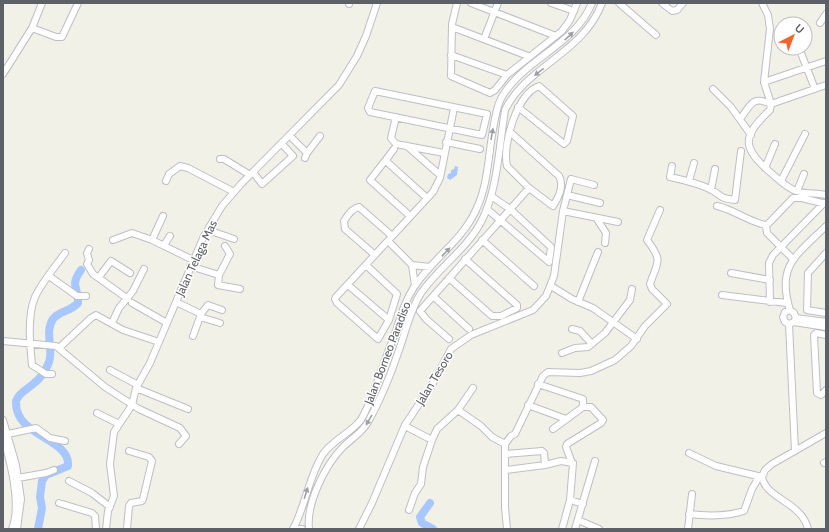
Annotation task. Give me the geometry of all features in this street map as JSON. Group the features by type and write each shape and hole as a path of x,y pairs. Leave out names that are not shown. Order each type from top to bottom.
{"street":[{"path":"3,74 32,28 42,3"},
{"path":"32,28 56,37 62,37 78,3"},
{"name":"Jalan Telaga Mas","path":"106,529 110,507 114,496 110,464 114,432 132,405 137,387 150,362 192,263 208,230 222,206 234,192 339,85 346,75 366,36 377,3"},
{"path":"457,3 452,27 451,76 486,92 492,92 507,75 528,56 556,36 567,24 577,3"},
{"path":"471,3 556,36"},
{"path":"484,39 498,3"},
{"path":"551,3 574,11"},
{"name":"Jalan Borneo Paradiso","path":"295,529 311,476 323,454 359,421 367,408 404,304 414,286 463,233 483,194 496,112 503,95 526,70 558,46 575,30 589,11 592,3"},
{"name":"Jalan Borneo Paradiso","path":"309,529 308,522 313,504 326,469 342,448 367,424 396,358 414,306 430,282 465,246 477,229 487,209 491,196 505,110 508,103 523,85 564,52 586,30 598,14 602,3"},
{"path":"619,3 656,35"},
{"path":"662,3 672,11 677,10 683,3"},
{"path":"762,3 768,15 770,29 764,82 771,104 770,110 759,120 750,135 749,150 754,158 780,182 797,191 826,195"},
{"path":"820,22 826,14"},
{"path":"452,27 528,56"},
{"path":"558,46 564,52"},
{"path":"451,55 507,75"},
{"path":"802,56 815,89"},
{"path":"764,82 826,61"},
{"path":"740,119 756,101 761,99 771,104 826,85"},
{"path":"510,132 559,176 562,181 553,206 529,188 506,166 510,132 518,107 531,91 539,86 572,114 573,119 566,143 564,144 518,107"},
{"path":"713,89 722,97 740,119 750,135"},
{"path":"374,91 454,108 487,114 482,135 369,111 368,108 374,91"},
{"path":"366,265 396,292 397,296 389,320 378,339 335,302 336,297 433,192 440,175 454,108"},
{"path":"396,117 392,140 396,144 444,153"},
{"path":"780,182 805,134"},
{"path":"290,136 306,156 320,136"},
{"path":"446,142 480,148"},
{"path":"220,159 224,159 251,174 261,185 295,158 282,144"},
{"path":"765,168 775,144"},
{"path":"406,146 440,175"},
{"path":"394,149 370,180 410,216"},
{"path":"672,166 670,177 689,181 711,190 721,198 735,200 741,151"},
{"path":"385,161 427,198"},
{"path":"689,181 694,163"},
{"path":"166,181 169,174 180,166 188,168 234,192"},
{"path":"711,190 714,169"},
{"path":"797,191 804,174"},
{"name":"Jalan Tesoro","path":"359,529 372,503 405,426 433,383 451,349 472,335 533,310 546,296 551,286 563,211 571,179 594,185"},
{"path":"450,339 420,314 421,309 529,188"},
{"path":"567,195 600,203"},
{"path":"487,209 548,262 551,247 510,209 491,196"},
{"path":"793,259 767,233 765,229 766,225 793,198 802,198 825,204"},
{"path":"770,302 771,259 780,247 825,204"},
{"path":"717,206 728,208 754,223 766,225"},
{"path":"375,255 345,229 344,221 356,207 359,207 390,238 412,266 414,286"},
{"path":"507,529 505,507 505,444 510,436 515,434 538,384 545,374 548,372 580,374 596,369 623,354 637,339 645,326 667,304 652,289 650,284 658,266 656,252 647,240 660,210"},
{"path":"563,211 618,222"},
{"path":"152,240 163,216"},
{"path":"597,219 606,233 605,243"},
{"path":"468,225 477,229"},
{"path":"795,451 794,313 790,310 787,303 786,273 793,259 826,226"},
{"path":"208,230 234,239"},
{"path":"113,240 129,233 141,236 164,245 192,263 219,275"},
{"path":"164,245 170,236"},
{"path":"482,240 534,286"},
{"path":"225,246 230,254 219,275 218,285 240,289"},
{"path":"89,249 87,253 89,260 87,264 94,274 130,301 167,323"},
{"path":"578,302 598,252"},
{"path":"46,373 32,365 29,343 32,308 36,296 65,253"},
{"path":"826,253 808,273 807,310 826,313"},
{"path":"448,278 492,316 502,316 517,308 517,305 465,259"},
{"path":"98,277 111,261 130,273"},
{"path":"412,266 430,267"},
{"path":"112,323 120,308 130,301 144,269"},
{"path":"731,273 770,280"},
{"path":"49,276 82,296"},
{"path":"348,285 389,320"},
{"path":"551,286 578,302 593,308 615,322 637,339"},
{"path":"562,353 576,348 588,347 606,334 630,300 632,289"},
{"path":"722,295 787,303"},
{"path":"433,296 469,329"},
{"path":"176,302 220,323"},
{"path":"193,336 201,315 208,305 222,310"},
{"path":"790,310 785,312 783,317 785,322 826,322"},
{"path":"55,347 94,316 99,316 123,330 159,342"},
{"path":"793,321 826,327"},
{"path":"572,329 580,331 592,344"},
{"path":"826,334 816,333 814,335 817,393 821,395 826,390"},
{"path":"3,341 55,347 105,387 122,396 132,405 180,428 186,436 178,444"},
{"path":"110,370 137,387 188,409"},
{"path":"538,384 580,398 583,400 583,407"},
{"path":"409,510 415,493 421,484 422,467 436,429 458,410 473,388"},
{"path":"528,405 566,419"},
{"path":"553,429 583,407 592,407 603,420 601,423 567,444 566,447 574,466 570,500 562,529"},
{"path":"458,410 481,426 492,437 505,444"},
{"path":"97,413 119,424"},
{"path":"3,420 15,497 15,527"},
{"path":"405,426 432,440"},
{"path":"5,435 34,428 50,438 65,441"},
{"path":"689,514 714,517 718,514 744,511 752,489 765,470 826,433"},
{"path":"5,435 18,478 21,499 15,527"},
{"path":"127,529 129,506 131,503 142,502 144,499 152,461 149,457 129,451"},
{"path":"506,454 542,451 544,453 545,465"},
{"path":"689,453 716,466 760,477 774,493 796,508 807,522 808,529"},
{"path":"506,470 545,465 561,461 572,463"},
{"path":"575,529 595,461"},
{"path":"18,478 54,470"},
{"path":"69,481 92,493 110,507"},
{"path":"688,529 692,494"},
{"path":"570,500 583,504"},
{"path":"59,502 92,513 95,516 96,529"},
{"path":"578,520 599,529"},
{"path":"295,529 302,529"}],"water":[{"path":"455,166 458,167 457,175 450,180 447,178 448,174 451,173 451,170 454,169"}],"waterway":[{"path":"38,529 42,508 40,497 42,481 46,475 68,466 67,457 61,449 32,430 24,422 18,413 16,401 21,393 38,380 49,362 50,324 56,316 72,308 78,303 75,283 81,270"},
{"path":"430,503 420,517 422,523 433,529"}]}
